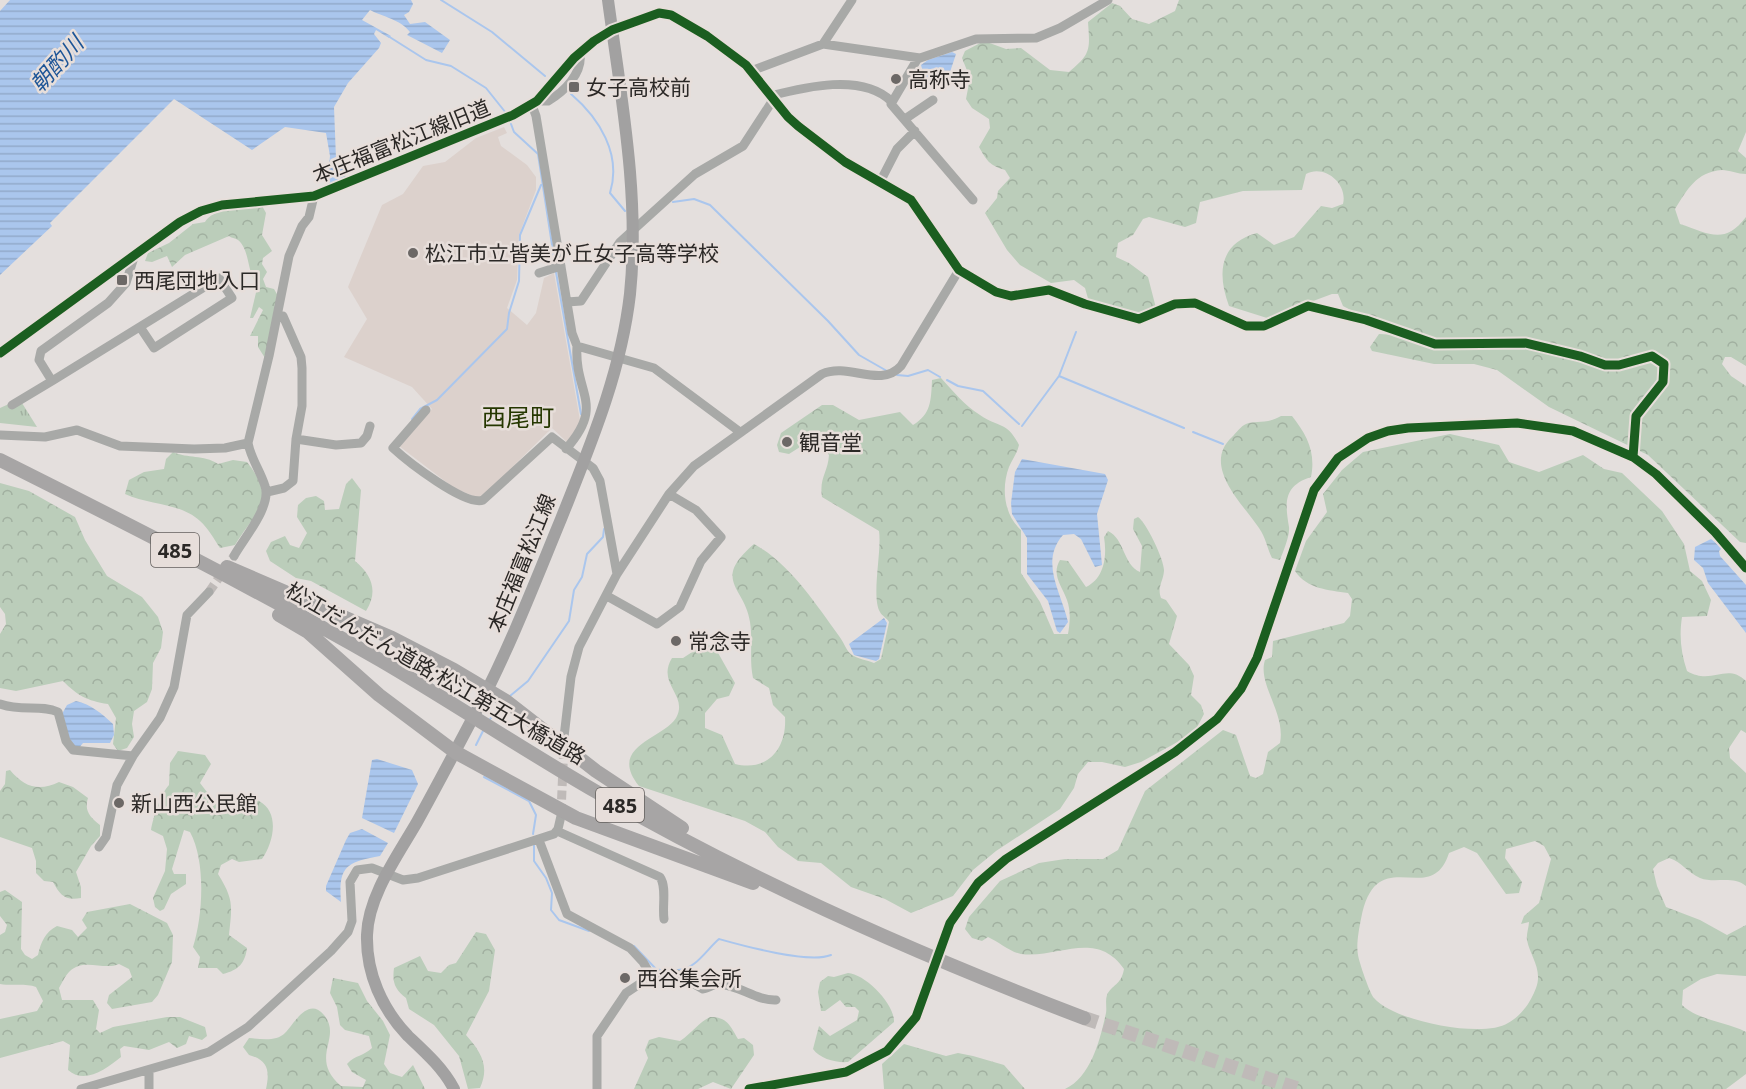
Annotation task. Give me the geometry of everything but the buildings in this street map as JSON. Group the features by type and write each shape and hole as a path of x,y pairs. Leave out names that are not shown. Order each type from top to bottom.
{"highway":[{"name":"松江だんだん道路;松江第五大橋道路","path":"0,460 248,588 454,705 595,791 753,875 851,922 962,970 1084,1018"},
{"path":"102,511 336,616 392,638 487,690 545,729 596,771 721,850 753,875"},
{"path":"248,588 274,611 308,632 379,695 455,752 532,796 607,831 690,858 851,922"}],"main road":[{"name":"本庄福富松江線","path":"454,1089 448,1077 391,1016 374,981 368,960 368,923 387,875 455,752 507,650 584,461 619,357 630,292 632,230 628,153 608,0"}],"street":[{"path":"823,44 852,0"},
{"path":"751,71 823,44 918,58 976,39 1036,38 1060,28 1108,0"},
{"name":"本庄福富松江線旧道","path":"0,353 180,222 201,211 242,202 314,196 350,183 535,103 580,53 612,30 659,13 671,15 707,36 751,71 788,117 845,162 911,200 959,270"},
{"path":"891,101 918,58"},
{"path":"567,302 581,301 608,257 632,230 695,174 743,146 771,98 802,88 856,86 881,92 891,101 972,200"},
{"path":"905,119 933,100"},
{"path":"535,103 558,267 577,346 588,415 581,432 566,449"},
{"path":"880,182 897,149 915,131"},
{"path":"234,556 263,509 267,492 251,457 248,443 269,356 289,256 314,206 314,196"},
{"path":"52,381 39,360 41,351 108,303 126,283 135,254"},
{"path":"539,273 558,267"},
{"path":"564,737 574,662 617,574 669,494 687,471 828,371 845,370 885,376 897,370 959,270 996,292 1011,296 1049,290 1085,304 1139,319 1175,304 1188,302 1213,310 1234,322 1260,327 1308,306 1366,320 1435,344 1526,343 1580,356 1605,365 1619,365 1652,356 1662,361 1665,370 1663,382 1636,416 1633,457"},
{"path":"12,405 219,278 231,298 154,348 140,327"},
{"path":"267,492 284,488 293,481 296,439 302,406 301,357 283,316"},
{"path":"577,346 643,364 662,373 740,432"},
{"path":"426,410 393,448 452,491 476,501 483,500 551,437 555,437 566,449 584,461 597,474 600,481 617,574"},
{"path":"749,1089 835,1074 868,1063 886,1051 916,1017 944,937 958,910 990,872 1193,740 1229,705 1257,658 1307,505 1324,474 1338,458 1368,438 1388,431 1517,423 1573,431 1633,457 1680,497 1746,568"},
{"path":"296,439 336,445 361,443 368,436 370,426"},
{"path":"0,435 45,437 77,430 120,446 194,449 225,448 248,443"},
{"path":"607,596 657,624 680,607 701,561 721,537 696,510 669,494"},
{"path":"99,847 106,837 117,785 133,756 160,718 174,687 187,615 209,592"},
{"path":"0,704 20,710 46,708 58,712 66,741 73,750 133,756"},
{"path":"81,1089 209,1052 248,1027 331,951 348,932 352,921 350,882 352,875 363,868 372,868 403,880 418,878 539,840 557,831 561,816"},
{"path":"557,831 660,877 664,882 661,905 664,919"},
{"path":"539,840 567,914 630,948 644,962 650,975"},
{"path":"597,1089 597,1036 626,993 650,975 671,972 703,989 716,984 751,993 763,1000 777,1000"},
{"path":"149,1070 150,1089"}],"shaded area":[{"path":"504,127 507,133 498,137 501,146 527,165 536,177 536,190 519,235 517,280 507,308 527,325 536,313 544,278 554,273 581,426 568,443 552,428 483,496 476,497 454,488 399,446 432,409 412,387 344,357 367,319 348,287 382,205 403,194 423,166 445,162 476,138"}],"green space":[{"path":"1179,0 1746,0 1746,132 1738,151 1746,158 1746,174 1722,170 1705,174 1693,183 1675,209 1680,224 1715,235 1730,232 1746,217 1746,366 1731,357 1725,357 1722,364 1731,376 1746,386 1746,543 1740,542 1648,455 1549,407 1497,370 1474,364 1434,364 1372,351 1370,347 1379,334 1398,335 1343,306 1338,294 1332,294 1267,318 1229,306 1223,282 1224,261 1228,252 1244,238 1257,233 1274,245 1294,237 1321,206 1332,208 1343,204 1342,189 1334,178 1327,174 1313,172 1306,174 1302,190 1243,191 1200,202 1196,223 1185,227 1149,217 1143,219 1133,235 1118,243 1116,257 1129,263 1148,277 1156,308 1148,311 1131,313 1089,302 1085,288 1074,280 1051,283 1020,265 1007,250 985,213 997,198 998,191 1010,178 1005,170 989,162 979,147 990,128 989,119 972,108 966,99 970,78 962,58 965,51 984,41 1006,49 1021,48 1050,70 1069,72 1082,61 1087,51 1088,22 1112,3 1120,6 1132,19 1149,24 1175,11"},
{"path":"261,204 266,213 262,235 272,251 263,258 262,264 267,272 263,279 266,287 274,289 278,296 265,358 258,347 258,336 250,336 263,310 259,307 253,318 250,318 258,284 254,280 245,250 238,240 229,236 185,255 172,267 167,256 152,262 145,261 148,253 169,243 193,224 205,222 209,217 222,211"},
{"path":"941,378 959,398 975,411 1011,432 1019,445 1007,475 1006,501 1011,517 1021,530 1021,573 1040,602 1054,634 1068,634 1070,621 1068,604 1057,576 1060,560 1068,561 1086,587 1101,572 1105,558 1104,537 1108,531 1118,540 1130,564 1140,572 1142,546 1133,529 1134,519 1138,517 1146,526 1163,566 1161,598 1166,600 1177,616 1169,644 1189,665 1194,676 1191,695 1201,705 1204,714 1194,733 1141,762 1125,767 1102,762 1088,762 1078,774 1074,788 1060,809 996,851 973,870 953,896 911,913 885,899 851,887 821,863 798,861 778,847 765,832 745,821 639,786 631,772 629,761 633,752 676,718 679,703 668,675 668,667 672,658 683,658 706,643 717,651 735,683 729,696 717,699 705,713 705,728 722,735 735,764 747,766 766,761 779,748 783,739 785,717 773,705 769,688 753,678 750,622 747,610 734,584 733,576 741,557 754,544 779,562 801,585 850,653 857,658 874,663 881,659 889,622 880,612 876,596 879,531 822,497 822,485 829,455 823,446 811,440 789,454 779,452 777,445 781,433 822,405 833,405 859,420 900,412 913,425 927,411 932,380"},
{"path":"11,403 22,403 37,427 0,423 0,408"},
{"path":"1281,416 1292,416 1302,430 1309,444 1312,468 1311,477 1295,485 1288,496 1289,531 1280,560 1272,558 1261,532 1235,496 1223,472 1221,460 1224,448 1242,426"},
{"path":"1450,434 1499,445 1509,462 1539,472 1583,455 1604,469 1622,473 1662,511 1684,544 1690,571 1702,581 1711,600 1707,616 1682,617 1681,644 1687,671 1704,676 1732,674 1746,681 1746,733 1741,730 1729,748 1730,758 1746,773 1746,886 1735,881 1700,878 1669,858 1658,863 1653,869 1666,907 1700,920 1727,935 1746,925 1746,976 1717,974 1701,979 1683,990 1682,1005 1689,1010 1704,1018 1746,1032 1746,1074 1726,1089 1065,1089 1082,1076 1093,1057 1106,1013 1107,995 1121,979 1124,969 1113,957 1101,950 1076,948 1021,954 988,937 982,941 972,938 965,929 969,917 1000,881 1039,863 1065,859 1103,859 1118,850 1145,791 1223,730 1236,735 1250,776 1256,778 1263,774 1268,752 1280,743 1281,732 1264,669 1265,660 1272,657 1273,641 1344,623 1350,616 1352,599 1348,593 1312,585 1295,571 1306,541 1327,512 1323,494 1342,470 1363,452","holes":["1535,841 1544,846 1551,859 1539,903 1524,916 1521,924 1529,922 1527,940 1537,969 1538,981 1531,998 1517,1017 1496,1027 1460,1028 1399,1014 1374,998 1362,971 1357,947 1361,919 1368,896 1379,883 1391,878 1430,876 1441,869 1449,853 1464,847 1477,853 1506,894 1519,893 1522,882 1505,858 1506,849"]},
{"path":"173,452 207,459 218,464 233,460 247,462 256,475 261,486 260,505 235,545 220,548 203,524 184,511 125,494 129,480 144,472 164,469 166,459"},
{"path":"352,478 361,490 355,561 369,577 372,590 370,604 366,611 311,581 296,578 270,561 266,551 271,542 285,536 290,545 299,548 307,533 297,517 298,505 306,498 316,496 324,501 325,510 339,509 346,484"},
{"path":"0,483 29,491 75,517 85,540 107,576 142,597 158,617 163,632 161,648 153,663 152,689 147,702 134,711 132,724 134,737 127,748 118,751 113,744 116,718 108,704 83,697 63,681 16,691 0,688 0,634 6,624 5,614 0,607"},
{"path":"178,751 205,755 211,764 200,783 220,809 228,807 238,795 247,795 266,806 272,820 270,844 262,859 239,862 232,859 221,865 218,874 231,903 229,935 247,948 245,958 240,965 223,974 217,968 198,968 200,957 193,947 201,905 201,873 199,858 190,832 184,830 172,869 174,874 186,874 186,884 171,894 164,909 160,911 155,907 153,898 165,871 167,849 163,836 151,830 158,806 169,785 170,763"},
{"path":"10,770 26,784 45,787 59,782 73,787 88,798 87,810 100,825 100,836 91,846 76,872 81,887 81,898 67,898 53,882 44,881 36,873 36,861 32,848 0,837 0,791 5,784 6,771"},
{"path":"5,890 22,902 21,949 32,959 38,955 47,934 57,926 72,930 78,937 87,928 82,920 87,912 130,904 167,923 173,935 172,962 158,995 152,1002 112,1009 107,1003 109,995 132,977 129,969 119,964 113,966 81,965 75,968 59,988 62,1000 93,1000 99,1010 96,1029 100,1033 113,1027 167,1017 180,1017 205,1027 207,1036 202,1040 189,1036 186,1044 177,1048 169,1042 149,1050 124,1046 120,1049 121,1057 109,1066 88,1076 81,1076 68,1070 70,1045 63,1041 0,1058 0,1019 37,1011 43,1001 36,987 0,984 0,935 5,932 7,925 0,916 0,892"},
{"path":"476,932 486,934 495,950 489,991 466,1035 480,1053 484,1066 483,1080 480,1088 468,1089 459,1056 434,1025 409,1009 406,998 395,985 393,973 394,968 420,956 428,971 441,973 449,965 456,963"},
{"path":"848,973 862,979 878,991 890,1007 894,1022 848,1062 838,1062 824,1058 813,1049 819,1026 830,1036 857,1020 859,1011 855,1007 846,1007 840,1000 825,1011 821,1011 818,992 820,982 828,976 834,977"},
{"path":"333,978 358,983 367,1001 383,1021 390,1035 384,1064 390,1073 402,1077 413,1065 425,1089 266,1089 268,1077 264,1063 249,1055 243,1047 249,1038 268,1039 281,1036 297,1018 312,1009 318,1010 329,1023 326,1057 332,1076 341,1086 363,1087 366,1080 352,1072 347,1064 372,1048 369,1036 345,1030 340,1025 337,1007 330,993"},
{"path":"710,1017 724,1020 738,1039 744,1038 753,1045 754,1055 731,1089 713,1082 698,1089 634,1089 648,1058 645,1050 649,1040 659,1037 680,1041"},
{"path":"904,1044 946,1056 958,1053 1004,1065 1025,1089 884,1089 882,1064"}],"water":[{"name":"朝酌川","path":"10,0 411,0 413,4 409,12 404,15 410,24 425,22 450,40 442,53 407,35 410,32 401,24 370,10 362,20 391,36 389,38 376,30 374,34 381,43 379,48 348,83 334,107 336,159 343,162 346,178 327,185 330,156 326,133 285,127 252,150 174,99 50,223 52,226 0,275 0,11"},
{"path":"952,52 956,54 947,81 933,88 924,76 921,65 928,60"},
{"path":"1022,459 1105,474 1108,480 1097,514 1102,565 1095,567 1081,539 1074,534 1063,535 1056,545 1052,567 1068,622 1060,633 1057,631 1048,601 1027,574 1027,538 1012,514 1015,472"},
{"path":"1711,539 1722,548 1719,551 1720,556 1746,585 1746,633 1708,583 1703,568 1694,560 1695,547"},
{"path":"884,618 887,623 879,659 876,661 854,655 849,644"},
{"path":"76,701 91,707 113,724 114,735 110,743 83,743 78,749 71,745 62,714 67,705"},
{"path":"377,759 412,770 418,784 394,833 362,818 372,760"},
{"path":"362,829 388,843 380,856 352,864 343,873 340,890 341,902 326,891 326,886 350,833"}],"waterway":[{"path":"441,0 492,32 545,76"},
{"path":"388,36 426,60 451,66 486,88 506,113"},
{"path":"571,94 591,114 606,138 613,164 610,193 625,211"},
{"path":"511,124 514,132 538,154 555,264"},
{"path":"412,419 420,409 437,400 507,329 509,313 519,281 520,235 541,185"},
{"path":"673,202 694,199 710,205 828,321 859,355 887,371"},
{"path":"556,272 581,414"},
{"path":"1059,376 1076,332"},
{"path":"897,375 908,376 928,370 940,377"},
{"path":"1022,426 1059,376 1184,428"},
{"path":"947,380 958,386 983,391 1019,424"},
{"path":"1193,432 1223,444"},
{"path":"510,696 528,681 569,621 574,590 582,577 587,554 603,537 604,529"},
{"path":"489,721 492,716"},
{"path":"476,745 484,729"},
{"path":"484,777 529,801 536,815 533,834"},
{"path":"534,843 534,861 546,878 552,893 551,910 559,920 589,931"},
{"path":"678,970 690,967 719,939 792,956 831,955"},
{"path":"634,946 656,969 660,970"}],"tunnel":[{"path":"209,592 234,556"},
{"path":"561,813 564,743"},
{"path":"1084,1018 1299,1089"}],"cycle path":[{"path":"0,353 180,222 201,211 222,205 314,196 513,115 537,101 574,58 594,41 612,30 659,13 671,15 707,36 746,65 798,126 845,162 911,200 959,270 996,292 1011,296 1049,290 1085,304 1139,319 1175,304 1195,303 1246,326 1264,326 1308,306 1366,320 1435,344 1526,343 1580,356 1605,365 1619,365 1652,356 1664,364 1663,382 1636,416 1633,457"},
{"path":"749,1089 846,1072 887,1051 916,1017 950,923 978,883 1006,859 1175,752 1217,719 1241,689 1257,658 1314,490 1338,458 1368,438 1388,431 1408,428 1517,423 1573,431 1633,457 1656,474 1715,532 1746,568"}],"place":[{"name":"高称寺","path":"896,79"},
{"name":"女子高校前","path":"574,87"},
{"name":"松江市立皆美が丘女子高等学校","path":"413,253"},
{"name":"西尾団地入口","path":"122,280"},
{"name":"観音堂","path":"787,442"},
{"name":"常念寺","path":"676,641"},
{"name":"新山西公民館","path":"119,803"},
{"name":"西谷集会所","path":"625,978"}],"district":[{"name":"西尾町","path":"518,416"}]}
